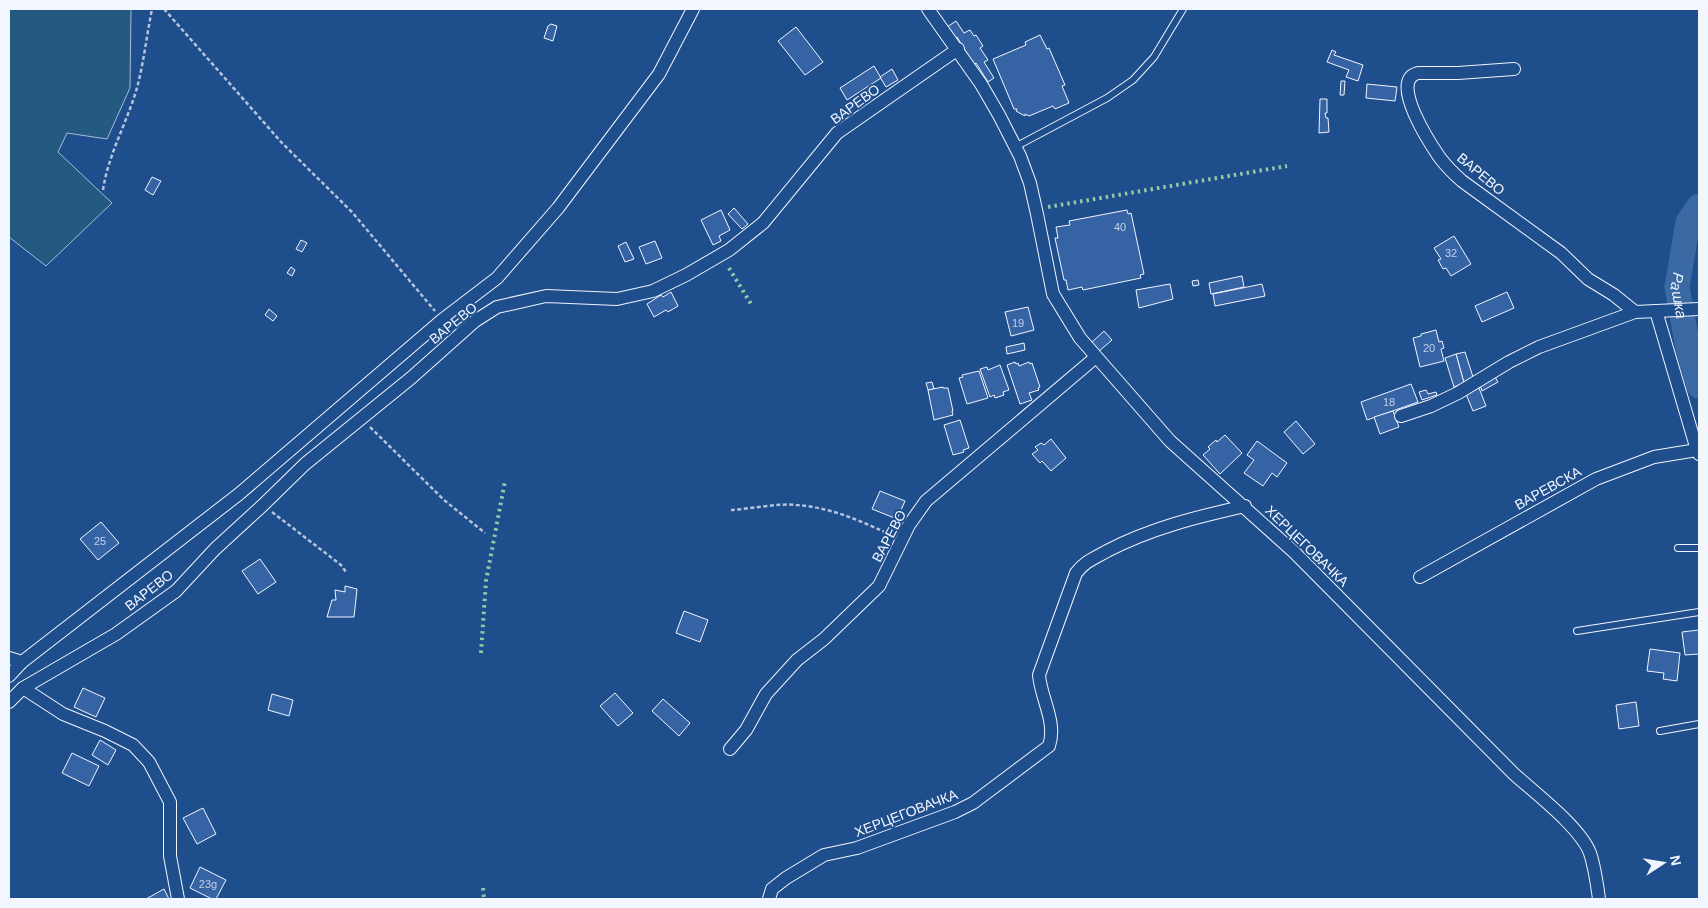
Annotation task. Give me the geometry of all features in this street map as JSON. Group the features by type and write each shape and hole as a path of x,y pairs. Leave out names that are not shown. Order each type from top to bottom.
{"street":[{"path":"9,676 22,662 239,494 442,320 497,278 558,208 659,74 693,9"},
{"path":"928,9 958,49 986,92 1015,147 1030,183 1053,294 1080,338 1170,441 1245,506"},
{"name":"ВАРЕВО","path":"9,702 23,688 116,634 176,591 215,549 305,464 411,378 475,321 497,307 546,296 616,299 653,291 686,275 729,250 763,223 837,133 958,49"},
{"name":"ВАРЕВО","path":"1514,69 1412,74 1408,78 1406,86 1420,125 1440,158 1462,181 1560,253 1588,279 1614,295 1635,312"},
{"path":"465,302 475,321"},
{"path":"1401,416 1430,406 1458,393 1539,347 1635,312 1696,309"},
{"path":"1662,311 1698,452"},
{"name":"ВАРЕВО","path":"730,749 746,730 766,694 791,667 824,639 879,586 909,525 926,501 1096,357"},
{"name":"ВАРЕВСКА","path":"1420,577 1596,479 1654,457 1698,452"},
{"name":"ХЕРЦЕГОВАЧКА","path":"769,899 772,889 824,854 857,848 955,812 973,803 1049,746 1052,737 1052,724 1040,685 1039,675 1076,573 1083,564 1125,542 1158,528 1195,517 1245,506 1294,552 1514,774 1581,837 1589,852 1594,868 1599,899"},
{"path":"9,658 22,662"},
{"path":"23,688 63,714 133,745 149,762 170,802 170,856 178,899"}],"lane":[{"path":"1015,147 1107,98 1133,80 1154,57 1183,9"},
{"path":"1678,548 1699,548"},
{"path":"1578,631 1699,612"},
{"path":"1660,731 1699,724"}],"path":[{"path":"103,190 104,181 120,132 138,85 152,9"},
{"path":"164,9 282,143 352,212 442,320"},
{"path":"361,418 411,470 485,533"},
{"path":"731,510 795,504 827,510 857,520 901,540"},
{"path":"263,505 341,565 346,572"}],"shaded area":[{"path":"9,9 131,9 130,88 107,139 67,133 58,152 112,203 46,266 9,237"}],"building":[{"path":"956,21 964,33 970,30 974,36 976,35 983,46 980,48 988,60 984,62 994,78 988,82 976,63 974,65 957,37 953,39 947,27"},
{"path":"551,24 557,26 553,41 544,38 548,26"},
{"path":"796,27 823,62 805,75 778,41"},
{"path":"1040,35 1047,49 1049,48 1065,85 1062,86 1069,103 1055,109 1053,106 1029,116 1025,114 1025,116 1016,111 1017,109 1014,109 993,59 1026,45 1025,42"},
{"path":"1332,50 1336,52 1334,55 1363,65 1358,81 1346,77 1349,70 1327,62"},
{"path":"874,66 881,78 847,100 840,88"},
{"path":"892,69 898,80 886,87 880,77"},
{"path":"1341,81 1345,81 1344,95 1340,95"},
{"path":"1367,84 1397,87 1395,101 1366,98"},
{"path":"1320,99 1327,99 1327,113 1325,113 1326,118 1328,118 1329,132 1319,133"},
{"path":"152,177 161,181 153,195 145,190"},
{"path":"734,208 748,224 742,229 728,214"},
{"path":"721,210 730,230 719,236 721,241 713,245 701,220"},
{"path":"1127,210 1128,214 1131,213 1144,274 1140,275 1141,278 1083,290 1082,287 1068,290 1055,238 1058,238 1056,227 1070,225 1069,221"},
{"path":"1454,236 1471,264 1451,276 1446,268 1443,269 1438,260 1441,259 1434,248"},
{"path":"301,240 307,243 302,252 296,249"},
{"path":"655,241 662,258 646,264 639,247"},
{"path":"626,242 634,259 625,262 618,246"},
{"path":"291,267 295,270 292,276 287,273"},
{"path":"1242,276 1244,287 1211,294 1209,283"},
{"path":"1198,280 1199,285 1193,286 1192,281"},
{"path":"1170,284 1173,299 1139,308 1136,290"},
{"path":"1262,284 1265,296 1215,306 1213,294"},
{"path":"671,292 678,306 654,317 647,304 661,295 663,297"},
{"path":"1507,292 1514,308 1482,322 1475,306"},
{"path":"1028,307 1034,330 1011,336 1005,312"},
{"path":"269,309 277,316 273,321 265,315"},
{"path":"1436,330 1439,342 1442,341 1444,348 1441,349 1444,361 1420,367 1413,338"},
{"path":"1104,331 1112,340 1098,352 1090,344"},
{"path":"1024,343 1025,350 1007,354 1006,347"},
{"path":"1465,352 1474,380 1464,383 1456,354"},
{"path":"1456,354 1464,383 1454,387 1445,358"},
{"path":"1015,362 1019,366 1029,362 1030,364 1032,363 1040,387 1038,388 1039,390 1029,393 1032,400 1020,404 1007,365"},
{"path":"1000,365 1009,390 1003,392 1004,395 995,398 994,395 990,397 980,369 987,367 988,370"},
{"path":"979,371 988,398 967,404 959,378 963,377 962,375"},
{"path":"1495,377 1498,382 1482,391 1480,385"},
{"path":"932,382 934,389 928,390 926,383"},
{"path":"1411,384 1418,402 1367,420 1361,402"},
{"path":"948,388 953,415 934,420 928,390"},
{"path":"1479,388 1486,406 1473,411 1466,394"},
{"path":"1426,390 1428,394 1436,392 1437,395 1422,400 1419,392"},
{"path":"1393,411 1399,427 1380,434 1374,417"},
{"path":"960,420 969,448 963,450 964,452 953,455 944,425"},
{"path":"1296,421 1315,444 1303,454 1284,432"},
{"path":"1225,435 1242,453 1220,474 1203,455 1210,449 1208,447"},
{"path":"1051,439 1066,458 1051,471 1032,454 1038,450 1035,447 1041,443 1044,445"},
{"path":"1257,441 1287,463 1277,477 1272,473 1263,486 1244,473 1254,460 1247,455"},
{"path":"880,491 905,501 897,519 872,509"},
{"path":"101,522 119,543 98,560 80,539"},
{"path":"260,559 276,582 258,594 242,571"},
{"path":"345,586 357,589 354,617 327,617 332,600 336,600 335,590 345,592"},
{"path":"684,611 708,620 700,642 676,633"},
{"path":"1699,630 1699,654 1685,655 1682,632"},
{"path":"1650,649 1680,653 1677,681 1663,679 1664,673 1647,671"},
{"path":"83,688 105,698 96,717 74,707"},
{"path":"615,693 633,713 618,726 600,706"},
{"path":"272,694 293,700 289,716 268,710"},
{"path":"663,699 690,723 679,736 652,711"},
{"path":"1636,702 1639,726 1619,729 1616,705"},
{"path":"100,740 116,750 108,765 92,755"},
{"path":"72,753 99,766 89,786 62,773"},
{"path":"203,808 216,834 197,844 183,818"},
{"path":"200,867 226,880 216,899 212,899 190,888"},
{"path":"164,889 169,899 146,899"}],"waterway":[{"name":"Рашка","path":"1699,206 1688,222 1677,287 1688,348 1699,386"}],"hedge":[{"path":"1048,207 1287,166"},
{"path":"729,268 751,304"},
{"path":"481,653 486,581 505,481"},
{"path":"483,888 484,899"}]}
